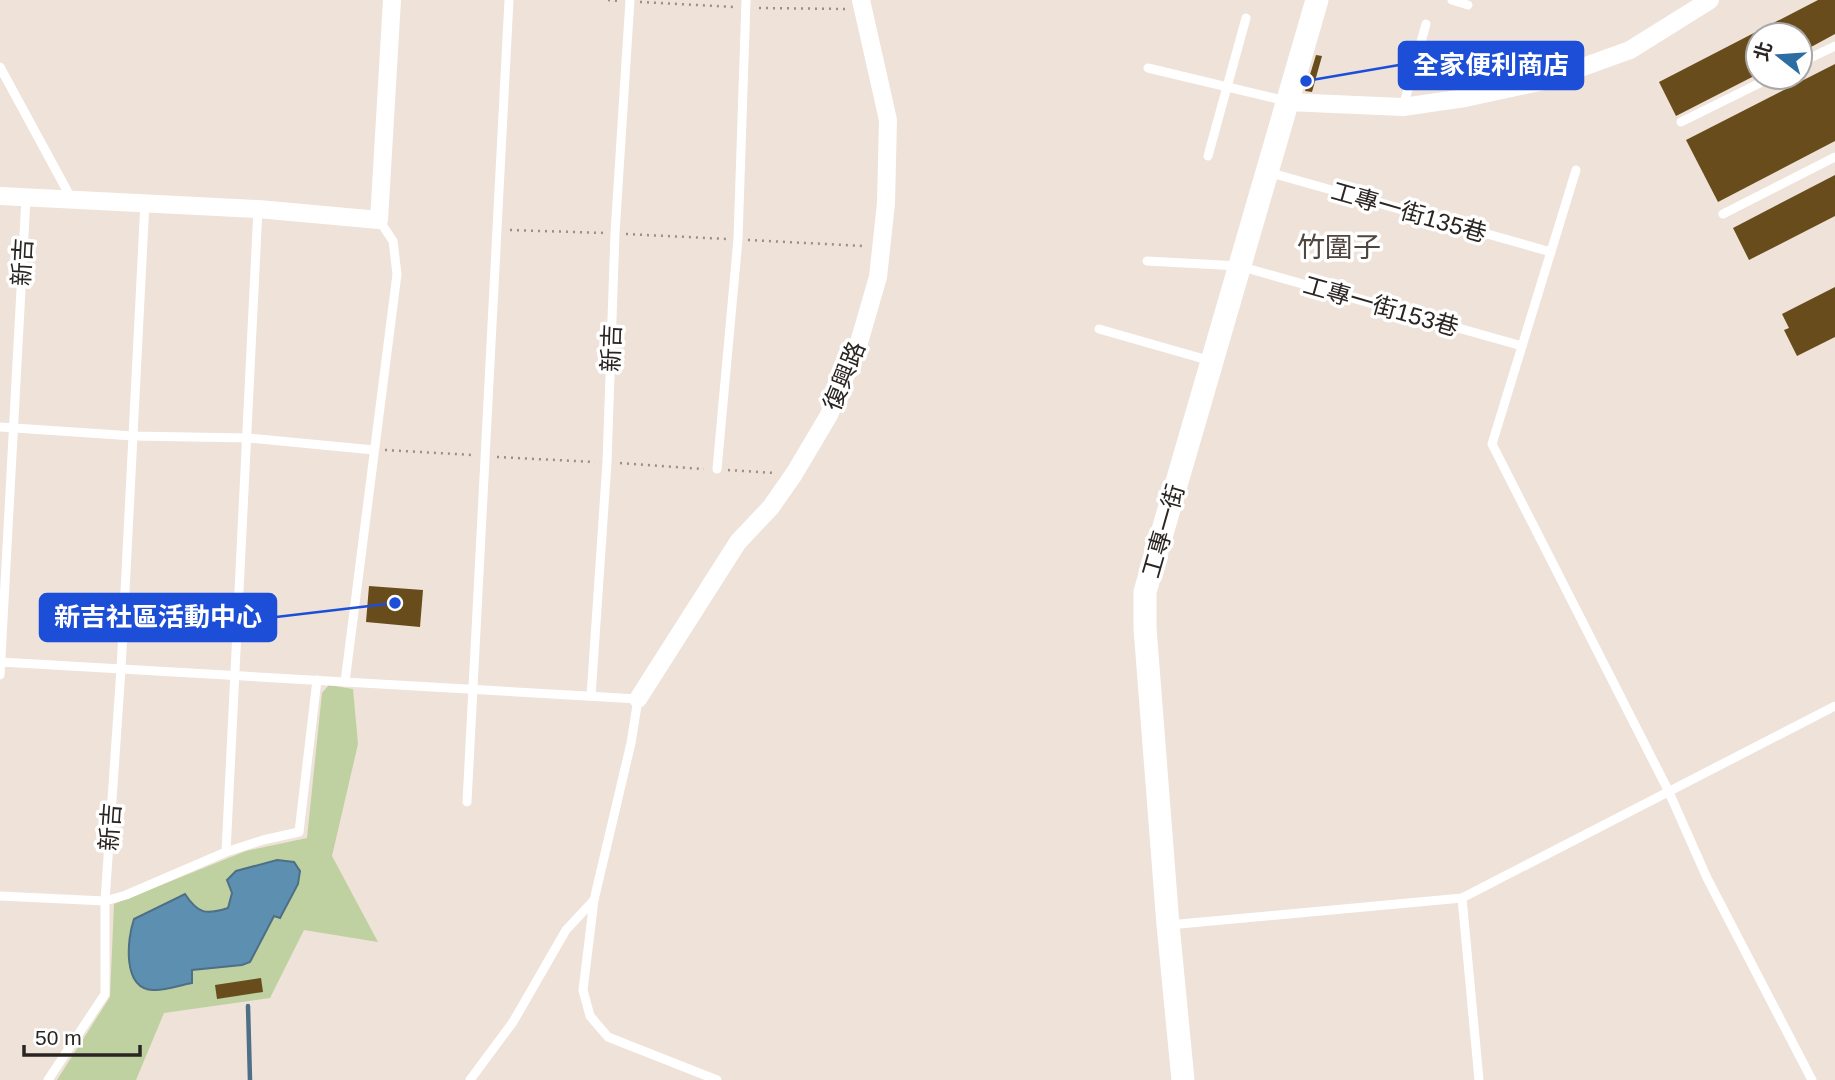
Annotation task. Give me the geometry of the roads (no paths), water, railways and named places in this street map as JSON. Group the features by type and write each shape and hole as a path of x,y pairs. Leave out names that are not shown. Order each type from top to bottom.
{"street":[{"path":"0,196 258,209 379,220 392,0"},
{"name":"復興路","path":"638,699 738,542 771,507 794,474 829,415 858,346 878,278 886,203 888,120 861,0"},
{"name":"工專一街","path":"1183,1080 1144,628 1145,592 1317,0"},
{"path":"1287,102 1403,107 1465,98 1556,76 1630,50 1710,0"}],"lane":[{"path":"467,802 509,0"},
{"name":"新吉","path":"591,696 607,462 615,233 630,0"},
{"path":"717,469 738,239 746,0"},
{"path":"1452,0 1468,5"},
{"path":"1208,156 1246,18"},
{"path":"1403,107 1426,24"},
{"path":"1814,56 1835,46"},
{"path":"0,67 71,198"},
{"path":"1148,68 1287,102"},
{"path":"1681,122 1744,91"},
{"path":"1723,214 1835,157"},
{"path":"1576,170 1492,444 1668,790 1707,878 1812,1080"},
{"name":"工專一街135巷","path":"1266,172 1551,252"},
{"name":"新吉","path":"0,676 26,198"},
{"name":"新吉","path":"48,1080 105,994 105,901 121,669 145,202"},
{"path":"226,852 258,209"},
{"path":"345,682 397,274 393,241 379,220"},
{"name":"工專一街153巷","path":"1147,261 1239,266 1522,346"},
{"path":"1099,329 1212,361"},
{"path":"0,427 133,436 248,438 374,450"},
{"path":"0,662 638,699 631,743 594,900 583,990 590,1016 608,1037 717,1080"},
{"path":"0,896 105,901 126,895 226,852 299,832 317,680"},
{"path":"1168,925 1462,898 1835,706"},
{"path":"1462,898 1479,1080"},
{"path":"470,1080 513,1022 566,930 594,900"}],"water":[{"path":"277,860 294,862 300,871 298,884 280,918 274,916 250,962 192,970 192,983 162,990 143,987 136,981 129,962 134,919 185,894 194,906 203,911 214,912 228,908 232,893 227,880 236,871"}],"waterway":[{"path":"248,1006 250,1080"}],"place":[{"name":"全家便利商店","path":"1306,81"},
{"name":"新吉社區活動中心","path":"395,603"}],"district":[{"name":"竹圍子","path":"1339,247"}]}
